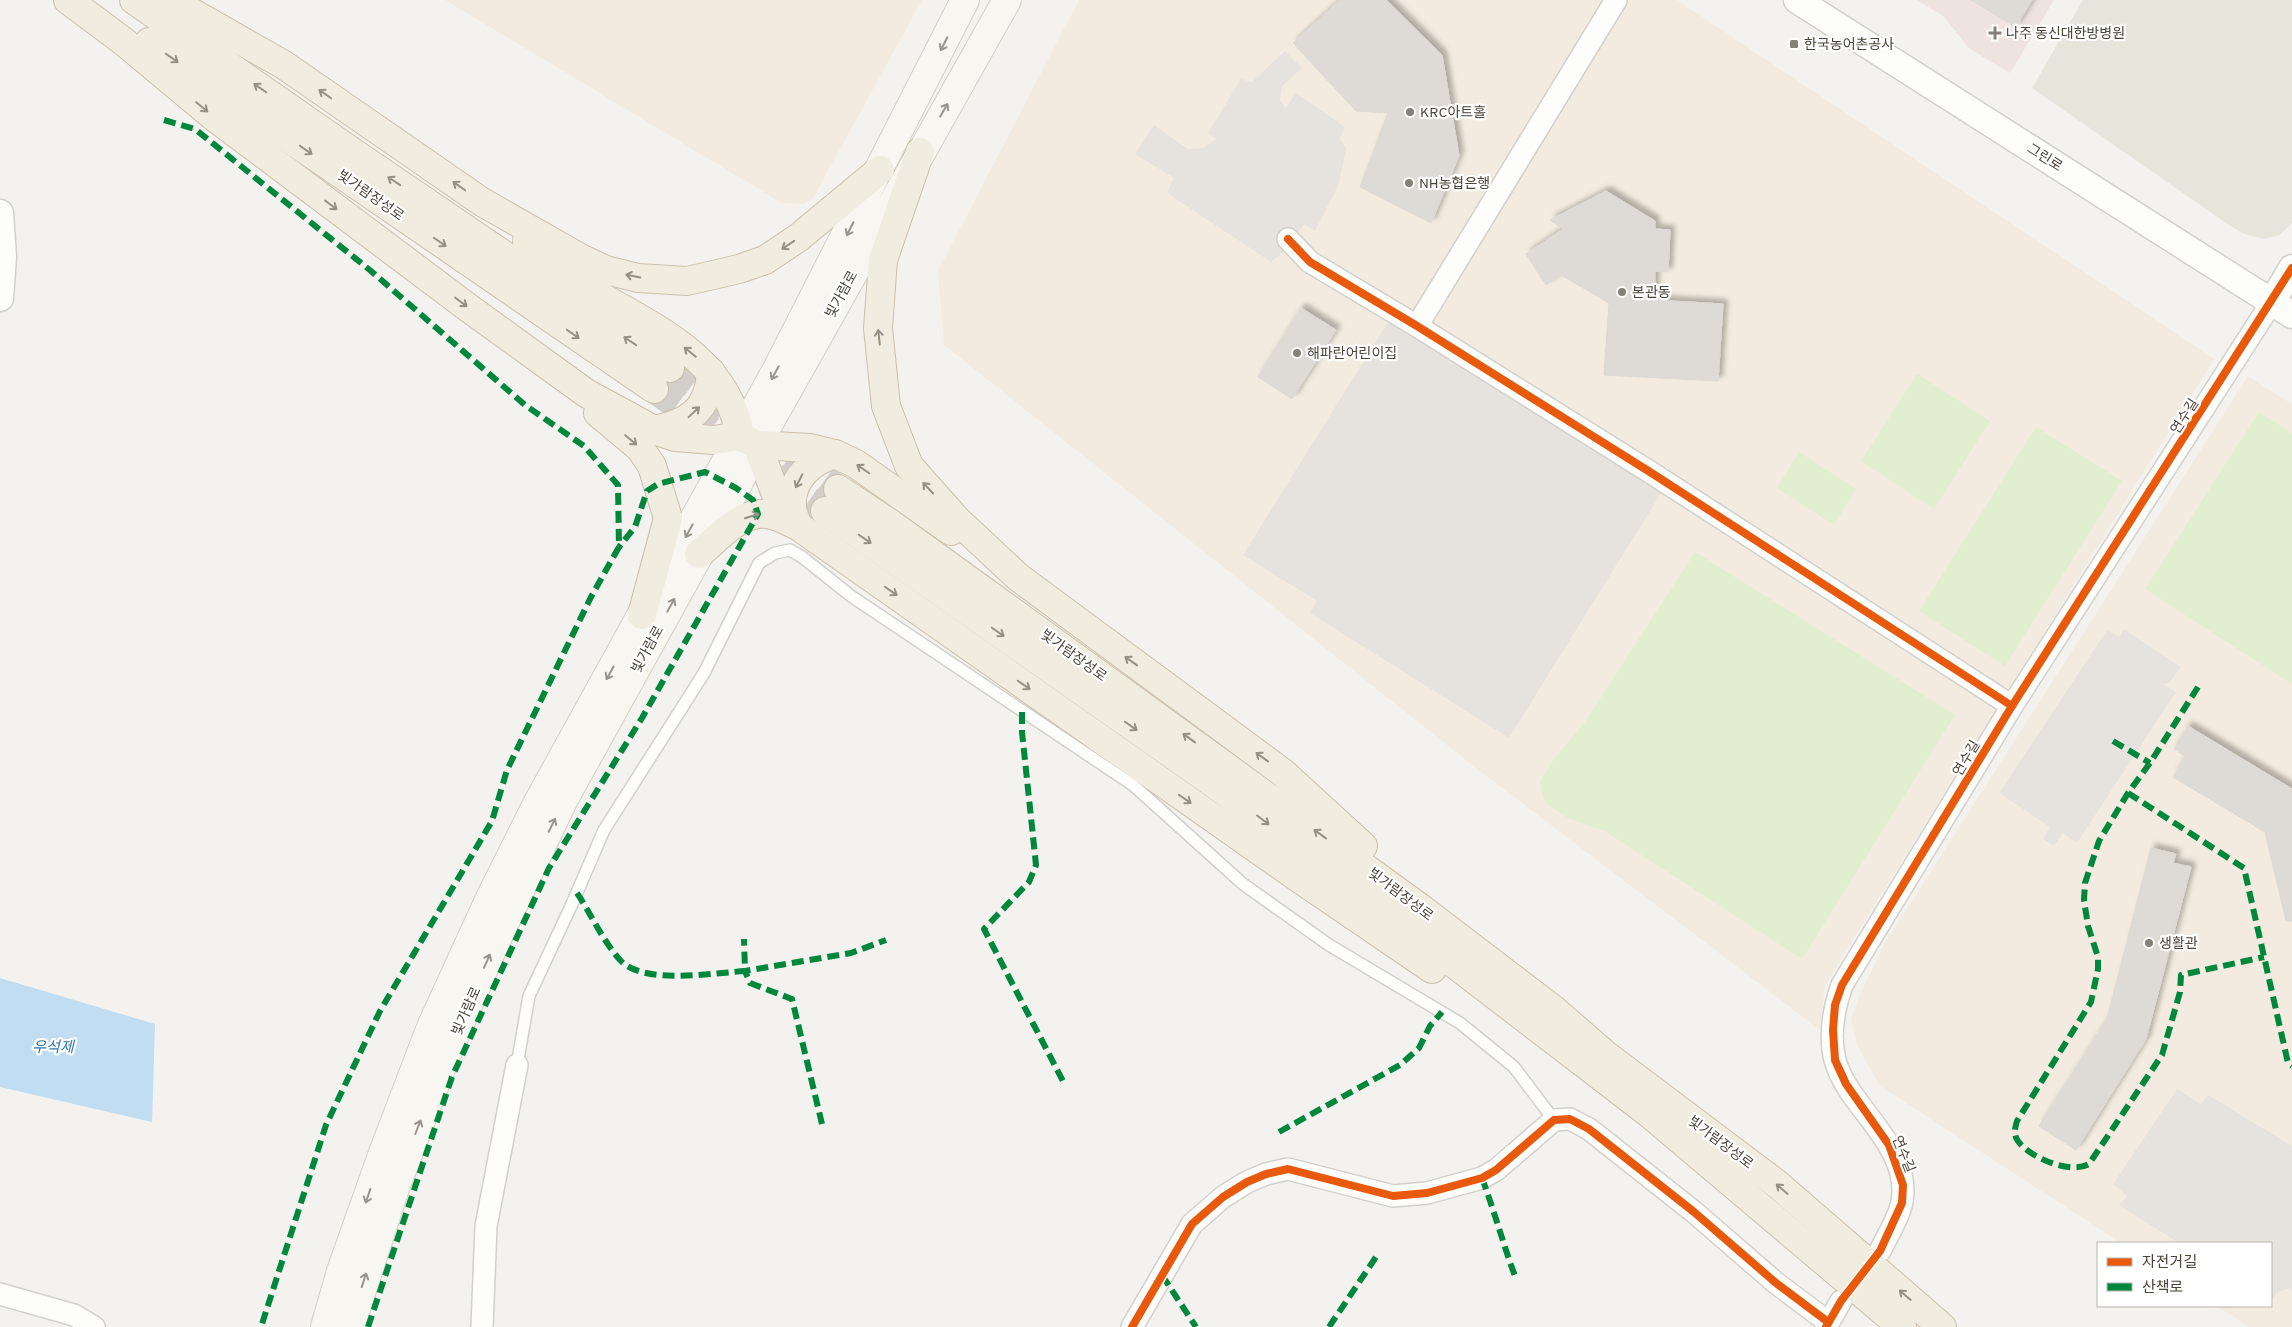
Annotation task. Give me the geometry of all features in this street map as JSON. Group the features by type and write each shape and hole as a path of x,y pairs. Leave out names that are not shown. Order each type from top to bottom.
{"highway":[{"path":"68,0 123,41 213,116 470,309 586,393 654,430 675,437 698,440 748,441 810,448 835,454 856,464 1018,577 1282,772 1353,838 1389,867 1595,1024 1654,1075 1671,1104"},
{"name":"빛가람장성로","path":"89,0 654,389"},
{"name":"빛가람장성로","path":"134,0 351,151 670,368"},
{"path":"170,0 284,65 482,202 582,259 606,270 638,278 687,281 738,269 765,260 798,238 880,170"},
{"path":"920,152 883,260 878,328 886,406 909,466 957,520 1018,577"},
{"path":"482,202 561,271 680,344 711,372 722,385 777,498 787,515 798,526 1300,880 1435,970 1544,1052 1622,1114 1704,1160"},
{"path":"654,430 685,420 698,410 706,400 710,387 711,372"},
{"path":"586,393 595,410 640,448 652,466 668,518 642,615"},
{"path":"798,526 791,508 797,482 812,463 835,454"},
{"name":"빛가람장성로","path":"1902,1327 1650,1114 1213,783 832,500 891,524 1283,806 1554,1010 1607,1056 1777,1184 1942,1327"},
{"path":"699,554 740,520 758,514 772,514 798,526"}],"main road":[{"name":"빛가람로","path":"350,1327 395,1188 446,1056 495,943 564,799 699,554 777,369 966,0"},
{"name":"빛가람로","path":"325,1327 342,1271 384,1150 432,1028 490,898 537,804 642,615 920,152 1007,0"}],"street":[{"path":"1417,326 1616,0"},
{"name":"그린로","path":"1797,0 2282,308"},
{"path":"0,213 3,257 0,298"},
{"path":"1288,239 1310,262 1417,326 1650,472 2012,706"},
{"path":"2282,308 2292,268"},
{"name":"연수길","path":"1880,1251 1902,1203 1903,1186 1889,1145 1846,1084 1835,1060 1833,1030 1835,1005 1842,985 2012,706 2282,308"},
{"path":"482,1327 486,1226 517,1065"},
{"path":"1132,1327 1192,1224 1223,1197 1247,1182 1288,1170 1393,1196 1427,1194 1482,1178 1496,1170 1554,1120 1570,1120 1589,1129 1694,1212 1827,1325 1840,1301"},
{"path":"0,1294 68,1313 94,1327"}],"lane":[{"path":"517,1065 529,996 604,830 704,673 758,563 774,553 790,550 802,557 851,596 1133,785 1243,884 1308,931 1460,1023 1514,1067 1554,1120"}],"shaded area":[{"path":"445,0 922,0 813,198 804,204 782,203"},
{"name":"한국농어촌공사","path":"1079,0 1677,0 2214,359 1825,985 1820,1030 1476,768 944,345 938,271"},
{"name":"나주 동신대한방병원","path":"1917,0 2054,0 2010,73 1970,49 1943,16"},
{"path":"2083,0 2292,0 2292,223 2280,235 2263,239 2242,233 2032,88"},
{"path":"1285,51 1302,68 1282,86 1280,101 1286,108 1296,93 1345,127 1340,138 1346,148 1339,184 1315,231 1304,224 1287,249 1271,262 1167,193 1174,178 1135,154 1154,125 1188,149 1203,148 1216,139 1208,133 1241,79 1252,82"},
{"path":"1392,316 1665,487 1509,738 1310,613 1317,601 1243,555"},
{"path":"2248,376 2292,404 2292,1327 2249,1327 2219,1307 2272,1307 2272,1242 2119,1242 1880,1086 1857,1045 1851,1020 1858,999 1885,943"},
{"path":"2124,629 2181,667 2170,682 2163,684 2176,692 2077,843 2063,833 2054,846 2043,839 2050,827 1999,793 2107,630 2119,637"},
{"path":"2177,1089 2201,1104 2208,1095 2292,1146 2292,1292 2289,1289 2279,1291 2272,1299 2272,1242 2177,1242 2119,1205 2127,1196 2113,1184"}],"green space":[{"path":"1917,374 1990,421 1934,509 1861,461"},
{"path":"2259,412 2292,433 2292,684 2145,589"},
{"path":"2036,427 2122,481 2005,666 1919,611"},
{"path":"1799,452 1856,489 1834,525 1777,488"},
{"path":"1695,552 1955,715 1802,959 1606,832 1568,818 1545,803 1540,781 1555,758 1585,722"}],"water":[{"name":"우석제","path":"0,978 155,1024 152,1122 0,1087"}],"building":[{"name":"KRC아트홀","path":"1340,0 1386,0 1442,55 1459,156 1431,223 1360,187 1388,113 1356,111 1293,43"},
{"path":"1971,0 2032,0 2016,27"},
{"name":"본관동","path":"1606,191 1655,221 1655,229 1670,230 1668,272 1655,271 1654,300 1723,304 1718,381 1604,375 1609,303 1561,275 1546,285 1526,254 1563,229 1550,220"},
{"name":"해파란어린이집","path":"1301,308 1336,330 1292,399 1258,377"},
{"path":"2188,726 2292,789 2292,921 2286,921 2265,832 2173,777 2185,756 2174,749"},
{"name":"생활관","path":"2151,848 2176,854 2173,863 2191,867 2146,1039 2076,1150 2039,1126 2107,1019"}],"tunnel":[{"path":"670,368 725,408"},
{"path":"654,389 734,446"},
{"path":"791,455 838,489"},
{"path":"775,476 825,511"}],"marked path":[{"path":"164,120 195,129 371,271 525,405 584,446 618,485 619,547 591,597 507,770 492,821 380,1011 326,1125 261,1327"},
{"path":"368,1327 452,1077 549,868 642,718 758,514 753,500 736,488 705,472 658,484 647,491 635,527 619,547"},
{"path":"2198,687 2150,763 2128,793 2099,841 2085,883 2084,900 2088,926 2098,957 2098,969 2091,1002 2017,1121 2015,1133 2018,1141 2031,1153 2050,1163 2071,1167 2081,1167 2089,1164 2162,1055 2180,992 2181,975 2264,957"},
{"path":"1022,712 1022,732 1036,865 1029,882 984,929 1065,1085"},
{"path":"2113,741 2150,763"},
{"path":"2128,793 2244,868 2288,1063 2292,1066"},
{"path":"577,893 603,937 621,961 632,968 646,973 680,976 745,971 744,939"},
{"path":"822,1124 792,999 750,983 745,971 851,953 886,940"},
{"path":"1279,1132 1400,1065 1419,1048 1430,1026 1442,1012"},
{"path":"1482,1178 1515,1276"},
{"path":"1329,1327 1376,1257"},
{"path":"1162,1275 1196,1327"}],"cycle path":[{"path":"1288,239 1310,262 1417,326 1650,472 2012,706"},
{"path":"1826,1327 1841,1301 1880,1251 1902,1203 1903,1185 1889,1145 1846,1084 1835,1060 1833,1030 1835,1005 1842,985 2012,706 2292,268"},
{"path":"1132,1327 1192,1224 1223,1197 1247,1182 1266,1174 1288,1169 1393,1196 1427,1193 1482,1178 1496,1170 1554,1120 1570,1119 1589,1129 1694,1212 1776,1283 1828,1322"}],"place":[{"name":"나주 동신대한방병원","path":"1995,33"},
{"name":"한국농어촌공사","path":"1794,44"},
{"name":"KRC아트홀","path":"1410,112"},
{"name":"NH농협은행","path":"1409,183"},
{"name":"본관동","path":"1622,292"},
{"name":"해파란어린이집","path":"1297,353"},
{"name":"생활관","path":"2149,943"}]}
